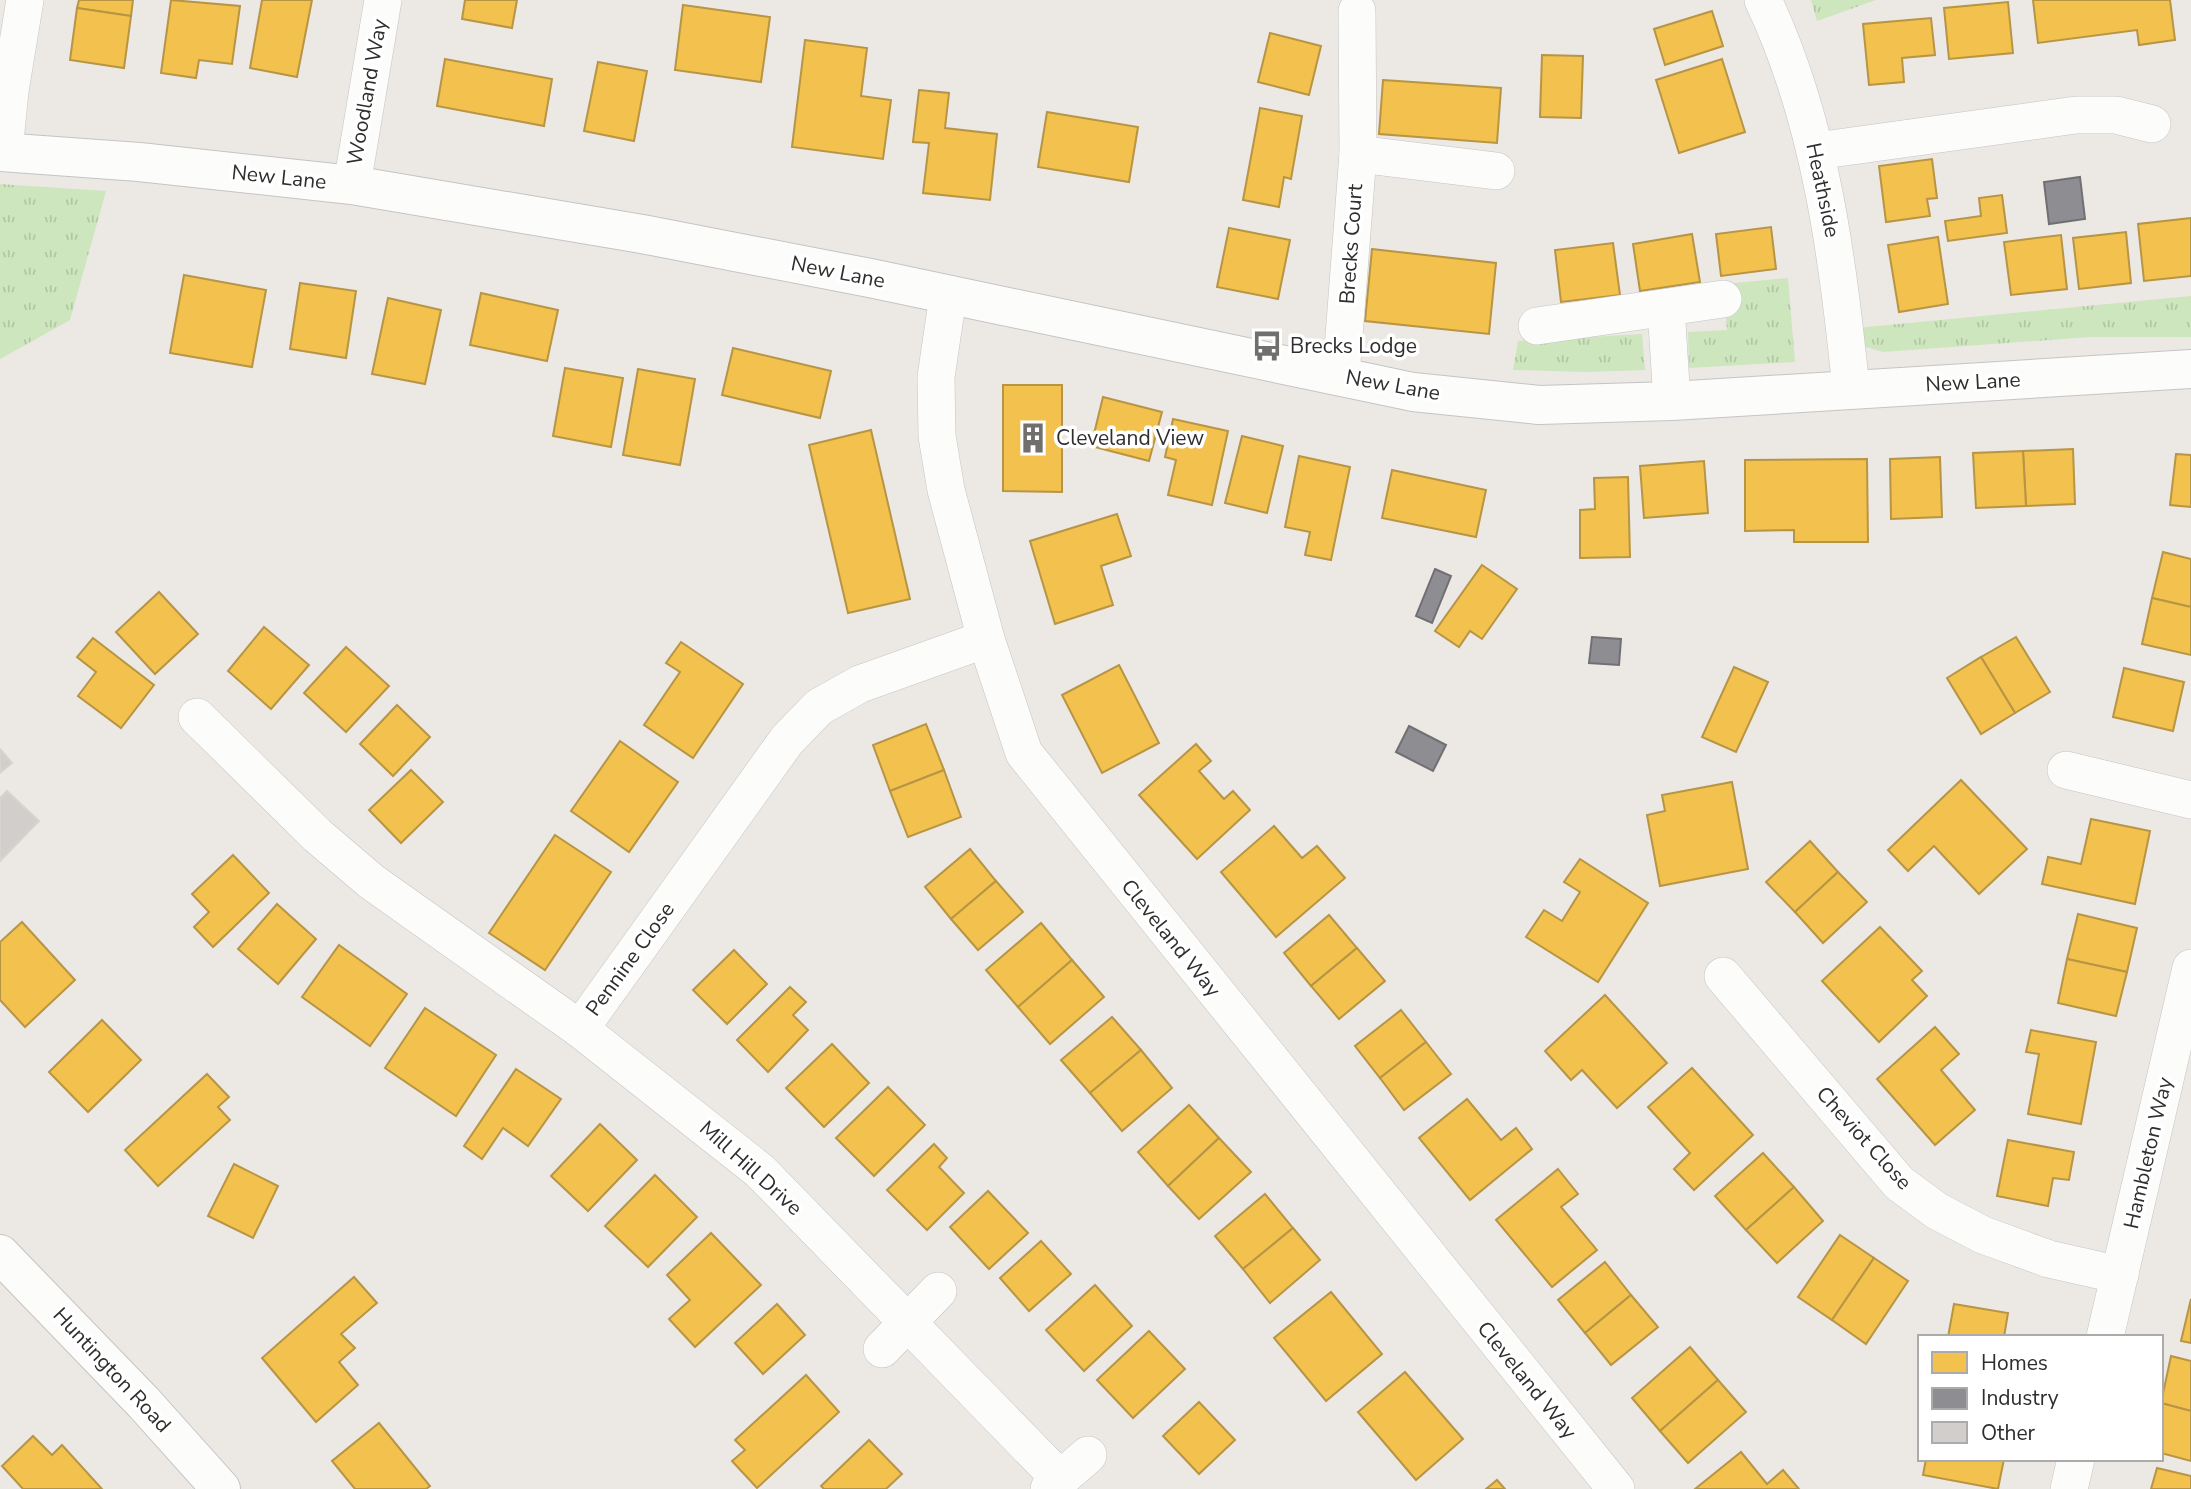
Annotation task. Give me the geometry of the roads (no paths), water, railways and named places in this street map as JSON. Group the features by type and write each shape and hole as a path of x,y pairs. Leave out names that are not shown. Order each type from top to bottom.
{"street":[{"path":"2,152 24,0"},
{"name":"Woodland Way","path":"352,185 383,0"},
{"name":"Heathside","path":"1763,0 1779,34 1816,151 1836,248 1851,388"},
{"name":"Brecks Court","path":"1341,375 1357,155 1357,11"},
{"path":"1816,151 2076,115 2116,115 2152,124"},
{"name":"New Lane","path":"2,152 139,162 352,185 642,234 1413,391 1539,405 1672,401 2191,369"},
{"name":"Brecks Court","path":"1357,155 1496,170"},
{"name":"Cleveland Way","path":"948,296 936,377 937,436 946,490 986,639 1014,731 1024,753 1616,1489"},
{"path":"1537,326 1723,299"},
{"path":"1666,308 1672,401"},
{"name":"Pennine Close","path":"197,718 318,836 372,883 580,1029 788,740 819,708 860,684 986,639"},
{"path":"2066,770 2191,800"},
{"name":"Hambleton Way","path":"2105,1335 2191,968"},
{"name":"Cheviot Close","path":"1723,976 1899,1183 1937,1211 1983,1235 2049,1259 2120,1275"},
{"name":"Mill Hill Drive","path":"580,1029 760,1171 908,1323 1055,1484 1087,1455"},
{"name":"Huntington Road","path":"0,1254 144,1403 221,1489"},
{"path":"881,1349 938,1291"},
{"path":"2069,1489 2076,1461"}],"place":[{"name":"Brecks Lodge","path":"1267,346"},
{"name":"Cleveland View","path":"1033,438"}]}
